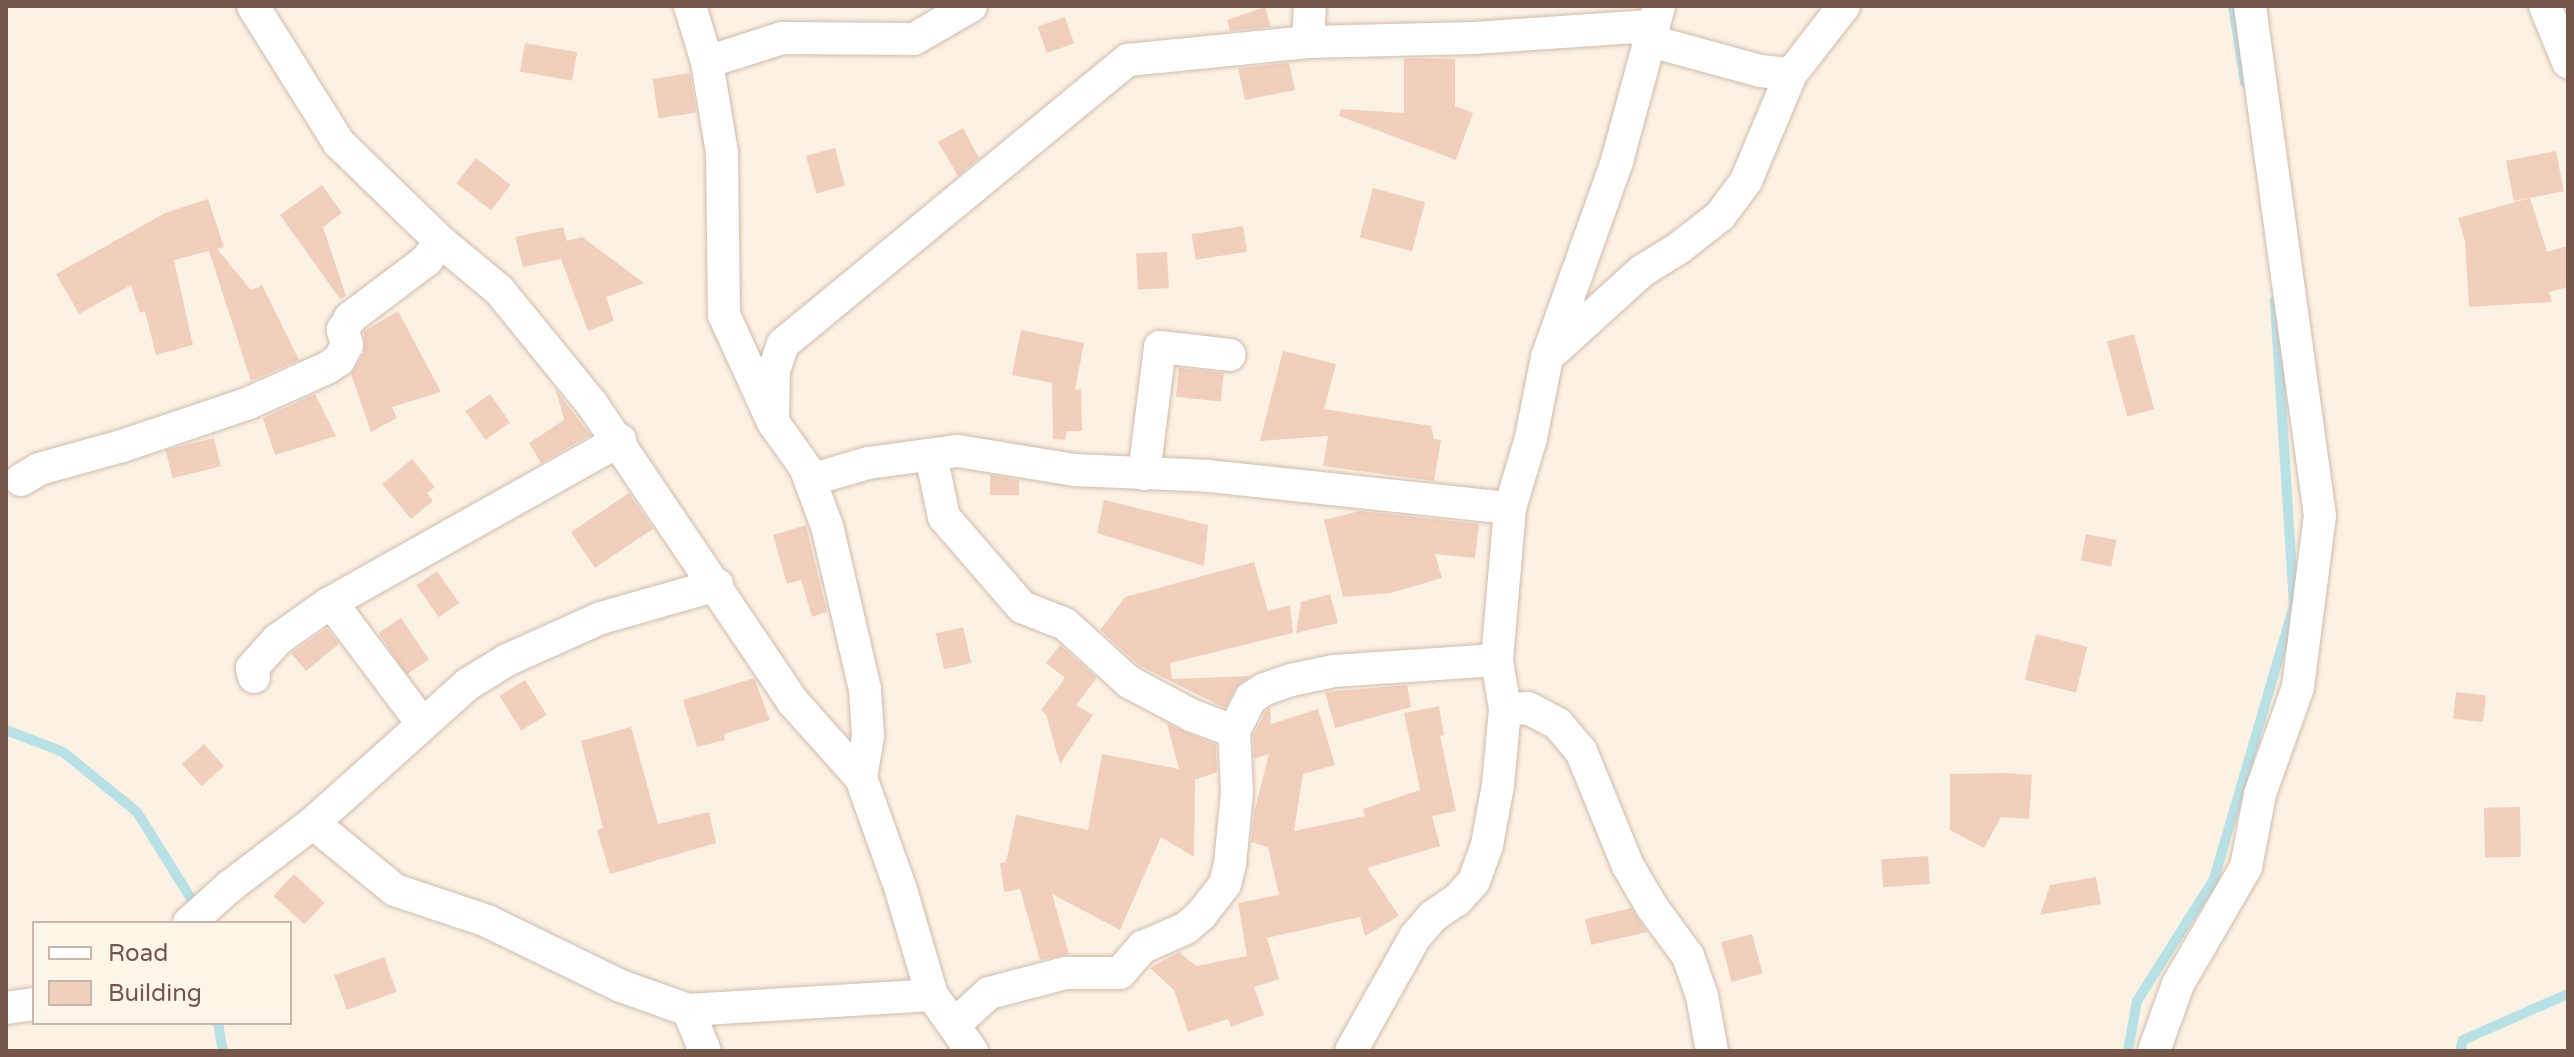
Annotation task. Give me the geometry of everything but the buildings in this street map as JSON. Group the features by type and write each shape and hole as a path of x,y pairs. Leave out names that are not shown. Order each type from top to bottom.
{"street":[{"path":"253,6 339,143 440,241 499,290 620,440 794,703 861,778 901,890 932,995 963,1038 989,993 1066,973 1120,973 1143,947 1186,928 1201,915 1225,884 1230,864 1237,792 1234,731 1251,698 1291,680 1334,671 1497,660"},
{"path":"690,6 707,62 722,153 724,315 773,422 810,480 827,526 865,689 868,736 861,778"},
{"path":"707,62 782,38 914,39 971,6"},
{"path":"1308,42 1310,6"},
{"path":"1547,357 1642,271 1679,248 1720,216 1746,181 1791,74 1844,6"},
{"path":"2154,1051 2178,984 2246,867 2260,794 2298,687 2320,516 2250,6"},
{"path":"2545,6 2568,62"},
{"path":"773,422 774,370 783,344 1128,60 1308,42 1474,38 1652,24 1760,71 1791,74"},
{"path":"1351,1051 1415,937 1433,916 1457,900 1474,881 1487,845 1498,785 1505,709 1497,660 1510,508 1531,438 1547,357 1617,161 1652,24"},
{"path":"21,480 39,469 206,419 319,373 339,360 347,345 343,330 350,318 427,260 440,241"},
{"path":"1144,474 1160,347 1230,355"},
{"path":"254,677 252,668 277,640 328,604 620,440"},
{"path":"810,480 868,463 958,451 1074,470 1209,476 1510,508"},
{"path":"931,455 944,517 1022,607 1065,624 1129,682 1191,715 1234,731"},
{"path":"191,921 229,887 313,823 421,722 468,684 507,660 601,618 717,585"},
{"path":"328,604 340,614 421,722"},
{"path":"1505,709 1528,708 1558,724 1581,751 1628,866 1652,907 1688,956 1702,996 1712,1051"},
{"path":"313,823 395,890 487,921 621,986 688,1010 932,995"},
{"path":"6,1008 32,1004"},
{"path":"688,1010 705,1051"}],"waterway":[{"path":"2233,6 2245,83"},
{"path":"2128,1051 2137,1001 2214,879 2294,605 2275,301"},
{"path":"6,730 63,752 137,812 197,908"},
{"path":"2460,1051 2463,1040 2568,994"},
{"path":"218,1025 223,1051"}]}
